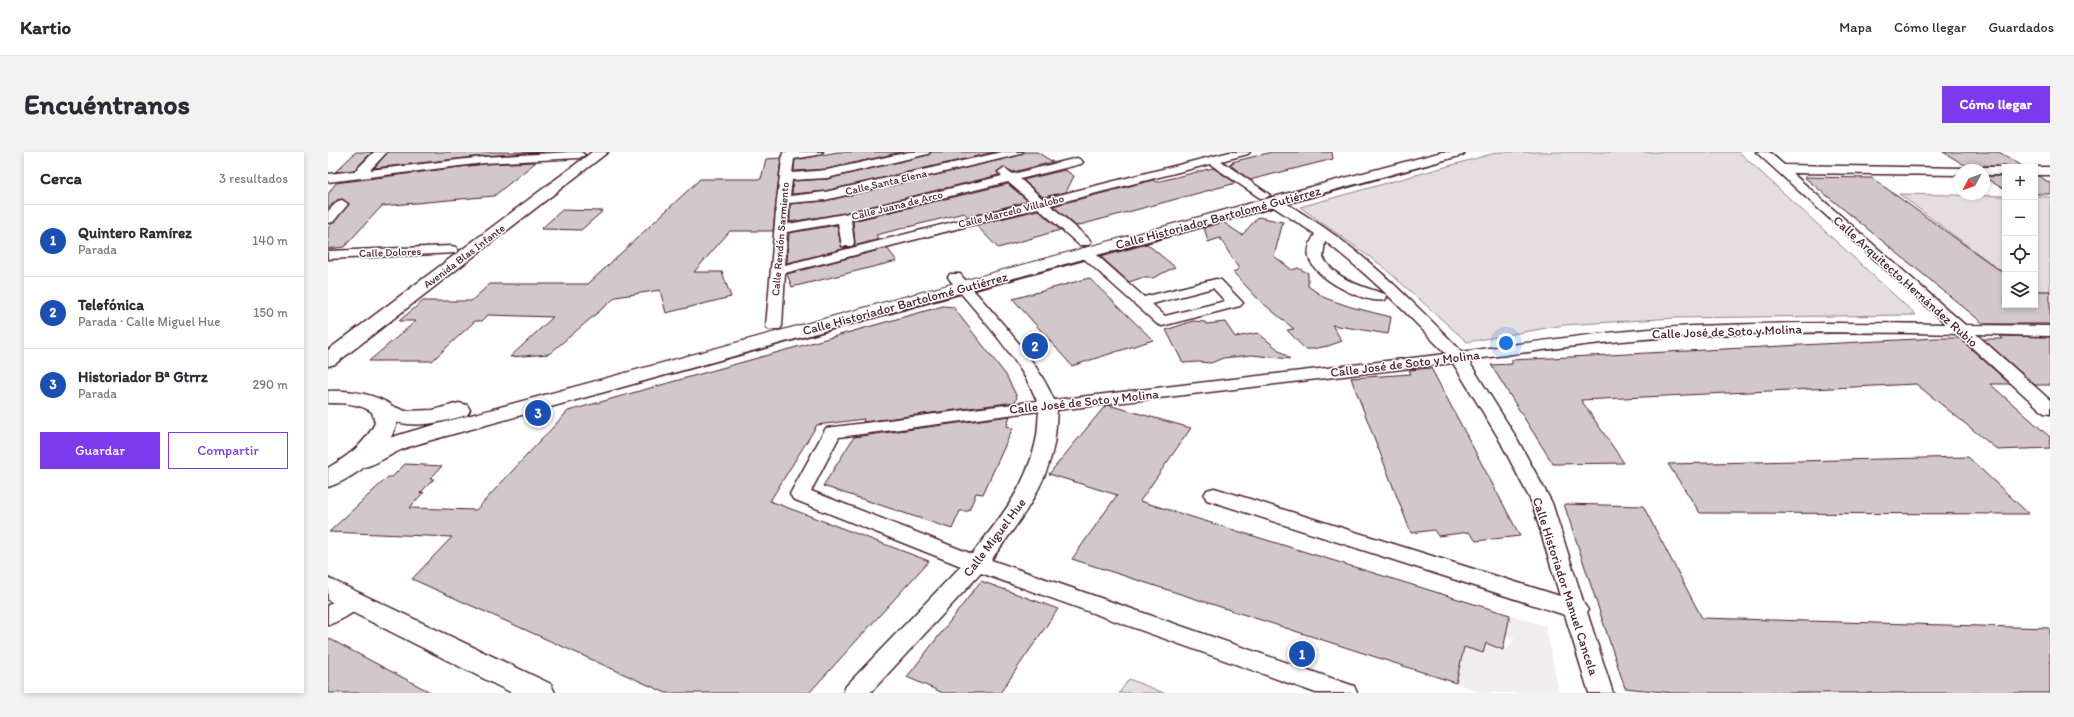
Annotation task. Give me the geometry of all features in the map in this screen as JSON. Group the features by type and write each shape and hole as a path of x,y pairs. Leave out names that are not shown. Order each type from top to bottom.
{"street":[{"path":"360,174 381,152"},
{"name":"Avenida Blas Infante","path":"328,360 600,152"},
{"path":"789,154 817,152"},
{"path":"785,177 827,174 924,152"},
{"name":"Calle Santa Elena","path":"783,200 825,196 984,155 1017,152"},
{"name":"Calle Marcelo Villalobo","path":"777,271 1244,152"},
{"name":"Calle Historiador Bartolomé Gutiérrez","path":"356,462 394,444 420,436 959,282 1269,198 1431,152"},
{"name":"Calle Historiador Bartolomé Gutiérrez","path":"1269,198 1458,152"},
{"name":"Calle Arquitecto Hernández Rubio","path":"1762,152 2050,409"},
{"path":"328,178 360,174 373,177 412,168 486,156 581,153"},
{"name":"Avenida Blas Infante","path":"328,341 581,153"},
{"name":"Calle Rendón Sarmiento","path":"774,326 785,177 789,154"},
{"path":"984,155 1041,204 1162,321 1235,303 1216,283 1143,302"},
{"name":"Calle Historiador Manuel Cancela","path":"1213,160 1322,233 1361,262 1400,297 1458,357 1507,437 1542,503 1577,610 1601,693"},
{"name":"Calle Juana de Arco","path":"782,229 844,218 1077,162"},
{"path":"1780,169 1954,170"},
{"path":"1990,171 2002,171"},
{"path":"2038,171 2050,172"},
{"path":"328,219 342,204"},
{"path":"844,218 847,243"},
{"path":"1322,233 1315,248 1317,259 1324,269 1334,279 1380,298"},
{"name":"Calle Dolores","path":"328,255 451,250"},
{"name":"Calle Historiador Bartolomé Gutiérrez","path":"328,397 350,396 370,401 382,409 402,418 434,417 774,326 959,282"},
{"name":"Calle Miguel Hue","path":"855,693 977,563 1009,521 1032,484 1045,444 1048,406 1040,385 1027,366 959,282"},
{"name":"Calle José de Soto y Molina","path":"977,563 800,494 832,432 1458,357 1590,339 1693,332 1825,328 2050,331"},
{"path":"328,480 356,462 377,442 386,423 382,409"},
{"path":"1214,495 1577,610"},
{"path":"977,563 1345,693"},
{"path":"328,588 540,693"},
{"path":"328,616 353,600"}],"shaded area":[{"path":"1499,152 1739,152 1916,315 1675,318 1564,325 1467,342 1381,265 1300,207"},
{"path":"1899,194 1954,195 1954,200 1990,200 1990,196 2002,196 2002,272"},
{"path":"2038,196 2050,197 2050,291 2038,291"},
{"path":"1510,615 1546,626 1559,693 1480,693 1456,683 1464,647 1482,653 1486,643 1506,651 1515,639 1506,636"},
{"path":"1129,679 1164,693 1119,693"}],"building":[{"path":"356,152 372,152 354,170 335,172"},
{"path":"388,152 544,152 484,156 374,168"},
{"path":"838,152 902,152 827,169 794,171 795,160"},
{"path":"932,152 995,152 825,191 792,194 793,181 827,179 928,155"},
{"path":"1024,152 1037,152 1053,162 1013,172 1003,167 997,172 999,175 844,213 790,222 790,204 825,201 1017,156"},
{"path":"1272,152 1332,152 1333,159 1250,180 1229,164"},
{"path":"1943,152 1999,152 2019,164 2002,164 2002,166 1990,166 1990,164 1963,164"},
{"path":"781,158 773,231 730,231 694,272 722,272 731,297 666,313 660,290 616,297 549,354 510,357 553,317 488,315 482,321 475,321 432,361 369,361 416,321 399,321 423,301 471,301 490,284 588,284 700,179 761,179 766,159"},
{"path":"536,162 494,196 382,206 344,247 328,249 328,228 349,204 342,199 337,200 328,208 328,194 336,183 484,164"},
{"path":"1213,168 1236,183 1076,226 1053,206 1153,180 1156,182"},
{"path":"1065,170 1074,176 1066,192 1043,197 1023,180"},
{"path":"1990,176 2002,176 2002,188 1990,181"},
{"path":"2038,176 2050,183 2050,194 2038,194"},
{"path":"1804,177 1872,178 2002,272 2002,308 2038,308 2038,291 2050,291 2050,324 1984,324"},
{"path":"1008,184 1028,201 968,217 964,213 876,235 879,239 854,246 853,221"},
{"path":"562,210 603,211 581,230 541,229"},
{"path":"1038,210 1060,230 998,248 976,225"},
{"path":"1258,217 1283,222 1274,256 1292,270 1298,268 1308,273 1308,286 1325,298 1351,307 1391,317 1388,334 1332,325 1342,341 1328,346 1305,349 1287,330 1294,329 1259,300 1233,272 1239,269 1220,238 1208,242 1204,227 1223,222 1242,235"},
{"path":"837,225 841,246 847,248 787,263 789,233"},
{"path":"1147,244 1175,267 1153,278 1141,278 1129,282 1101,257"},
{"path":"887,248 897,261 792,287 787,274"},
{"path":"1089,278 1153,340 1072,366 1013,299"},
{"path":"943,306 953,307 1006,375 1017,397 1015,402 863,422 864,419 817,425 770,501 929,561 809,693 666,693 412,579 452,537 329,532 388,477 392,477 405,464 442,466 430,479 434,479 420,493 424,492 409,508 476,510 568,411"},
{"path":"1193,321 1205,322 1206,324 1225,322 1235,337 1258,333 1290,359 1252,355 1223,358 1211,363 1183,363 1166,330"},
{"path":"2000,336 2050,337 2050,385 2035,385 1983,339 2003,339"},
{"path":"1959,338 2010,384 1990,384 2050,437 2050,448 1998,450 1916,384 1581,400 1624,463 1553,464 1491,365 1512,364 1512,360"},
{"path":"1431,368 1520,536 1476,541 1469,532 1438,536 1434,530 1411,533 1351,378 1411,374 1409,370"},
{"path":"1108,405 1191,428 1140,501 1510,615 1503,650 1486,643 1483,653 1464,647 1456,683 1072,559 1117,495 1049,474 1105,406"},
{"path":"1010,416 1007,426 1013,428 983,494 976,493 969,511 960,511 952,529 823,486 854,437"},
{"path":"1968,457 2029,514 1700,513 1668,464"},
{"path":"1564,504 1643,506 1702,618 2050,628 2050,693 1673,693 1625,688"},
{"path":"981,581 1058,609 1000,693 943,693 907,677"},
{"path":"328,638 432,693 328,693"}],"place":[{"name":"Telefónica","path":"1035,346"},
{"name":"Historiador Bª Gtrrz","path":"538,413"},
{"name":"Quintero Ramírez","path":"1302,654"}]}
